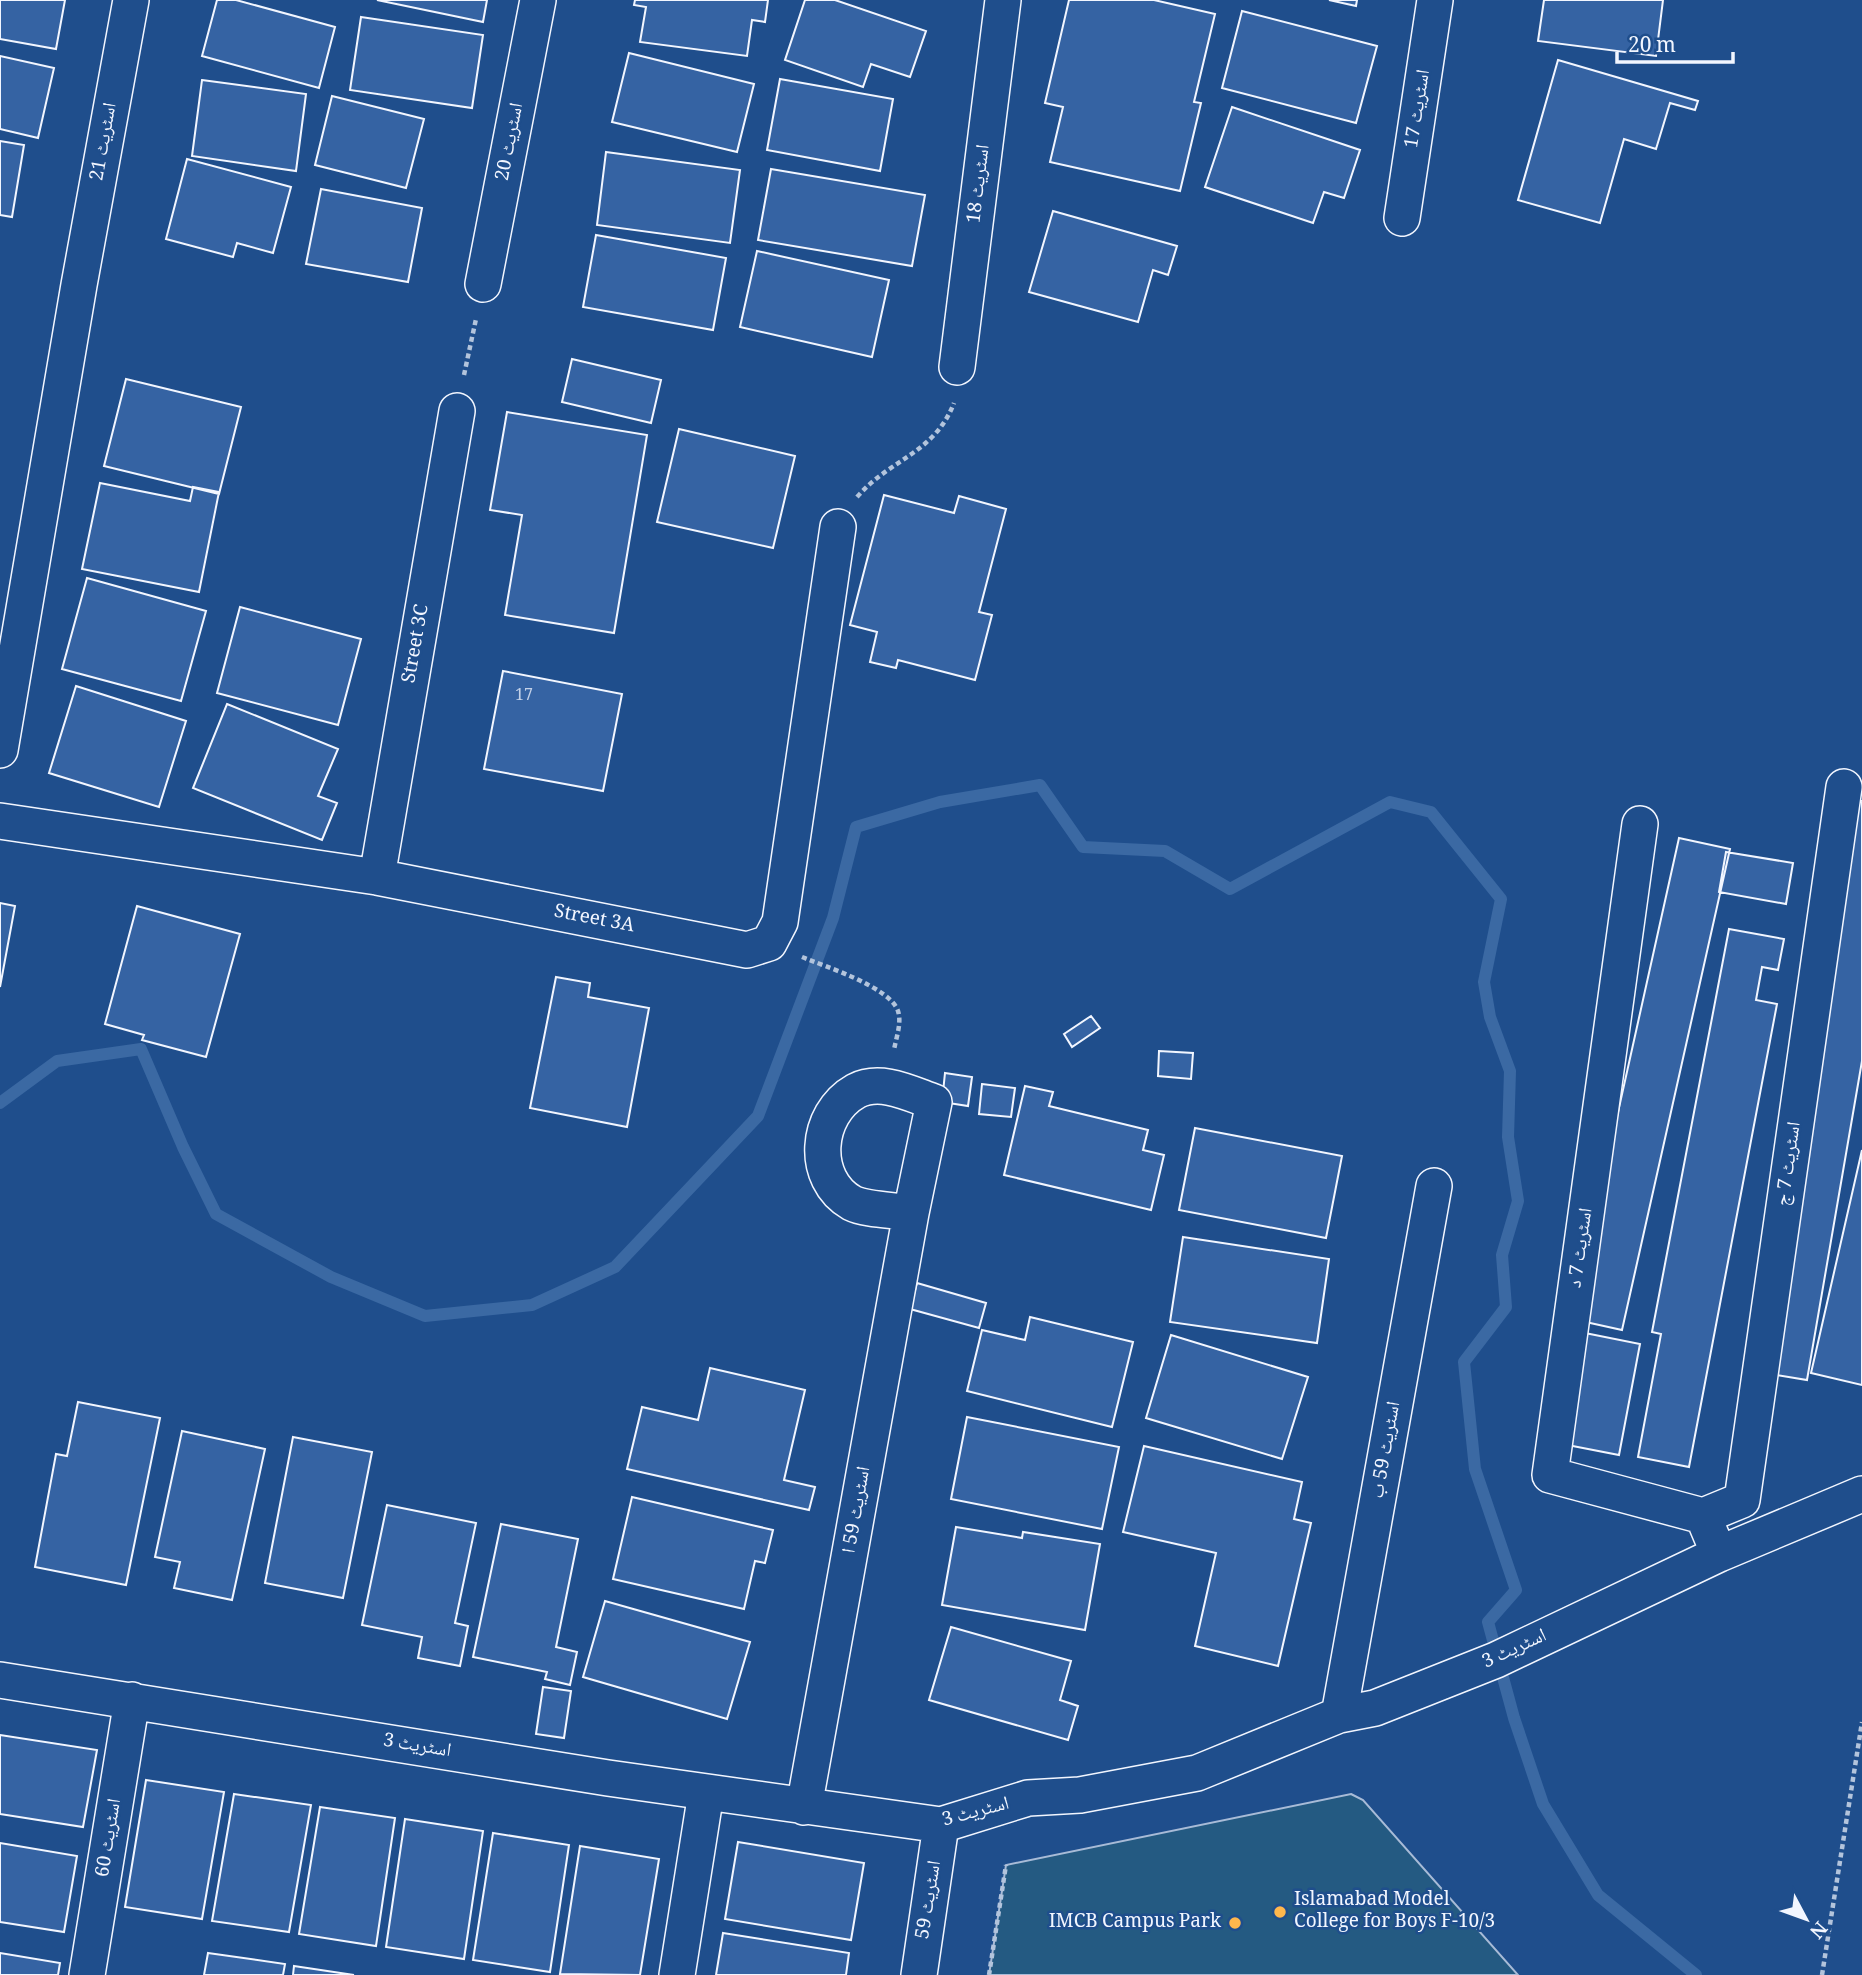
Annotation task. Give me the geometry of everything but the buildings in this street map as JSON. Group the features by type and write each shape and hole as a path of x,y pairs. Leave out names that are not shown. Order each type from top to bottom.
{"street":[{"name":"اسٹریٹ 21","path":"0,750 79,285 131,0"},
{"name":"اسٹریٹ 20","path":"483,284 538,0"},
{"name":"اسٹریٹ 18","path":"957,367 1003,0"},
{"name":"اسٹریٹ 17","path":"1402,218 1435,0"},
{"name":"Street 3C","path":"377,877 457,411"},
{"path":"769,943 780,922 838,527"},
{"name":"اسٹریٹ 7 ج","path":"1703,1516 1742,1500 1843,787"},
{"name":"Street 3A","path":"0,821 377,877 747,950 769,943"},
{"name":"اسٹریٹ 7 د","path":"1640,824 1550,1475 1703,1516"},
{"path":"886,1086 857,1091 835,1110 823,1135 823,1163 834,1190 855,1204 911,1213"},
{"name":"اسٹریٹ 59 ا","path":"804,1807 911,1213 934,1101 886,1086"},
{"name":"اسٹریٹ 59 ب","path":"1339,1715 1434,1185"},
{"name":"اسٹریٹ 3","path":"0,1680 706,1793 941,1825 1028,1798 1080,1794 1197,1773 1339,1715 1375,1708 1496,1660 1719,1554 1862,1494"},
{"path":"1703,1516 1719,1554"},
{"name":"اسٹریٹ 60","path":"87,1975 132,1700"},
{"path":"677,1975 706,1793"},
{"name":"اسٹریٹ 59","path":"919,1975 941,1825"}],"path":[{"path":"457,411 483,284"},
{"path":"838,527 854,500 870,482 932,439 947,422 957,397 957,367"},
{"path":"769,943 882,992 898,1008 900,1021 886,1086"},
{"path":"1822,1975 1862,1723"},
{"path":"989,1975 1006,1865"}],"shaded area":[{"name":"IMCB Campus Park","path":"1351,1794 1363,1800 1518,1975 989,1975 1006,1865"}],"waterway":[{"path":"0,1103 57,1061 141,1049 183,1147 216,1214 331,1277 425,1316 532,1305 615,1267 758,1116 833,918 856,827 940,802 1040,785 1083,847 1165,851 1230,889 1390,802 1431,812 1501,899 1484,982 1490,1017 1510,1071 1508,1137 1518,1201 1502,1255 1506,1307 1464,1362 1475,1469 1516,1590 1488,1622 1514,1718 1543,1804 1598,1895 1696,1975"}],"place":[{"name":"Islamabad Model College for Boys F-10/3","path":"1280,1912"},
{"name":"IMCB Campus Park","path":"1235,1923"}]}
